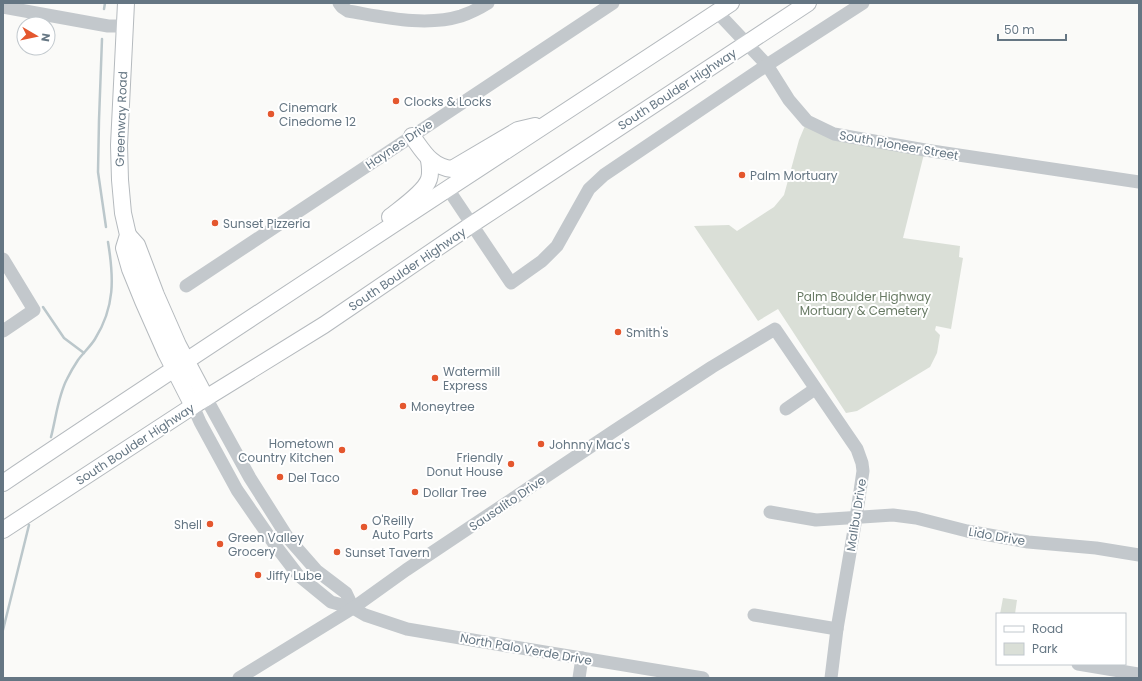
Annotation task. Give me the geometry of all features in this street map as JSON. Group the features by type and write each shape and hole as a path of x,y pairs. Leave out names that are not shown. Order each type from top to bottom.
{"main road":[{"name":"Greenway Road","path":"126,3 119,145 120,180 128,235 124,248 130,269 166,353 180,364 199,402"},
{"name":"South Boulder Highway","path":"3,530 199,402 324,325 471,225 808,3"},
{"path":"3,483 180,364 448,190 724,7"},
{"path":"412,136 429,160 444,168 452,169 518,130 550,122"},
{"path":"358,248 426,186 429,179 429,160"}],"street":[{"path":"339,3 348,11 410,21 455,18 488,3"},
{"name":"Haynes Drive","path":"186,286 613,3"},
{"path":"448,190 511,283 542,261 557,246 589,189 604,175 767,65 863,3"},
{"path":"3,7 43,8 108,26 125,26"},
{"name":"South Pioneer Street","path":"724,7 747,43 767,65 789,100 807,121 834,134 925,150 1139,182"},
{"path":"3,259 34,310 3,331"},
{"name":"Malibu Drive","path":"775,329 857,449 862,463 863,471 837,629 831,678"},
{"name":"Sausalito Drive","path":"239,678 253,674 614,431 712,367 775,329"},
{"path":"786,409 815,389"},
{"path":"199,402 288,538 317,571 346,593 353,608"},
{"name":"North Palo Verde Drive","path":"199,402 200,422 237,490 298,575 331,602 353,608 365,615 407,629 703,678"},
{"name":"Lido Drive","path":"770,512 816,520 893,515 916,518 967,531 1028,542 1096,548 1139,555"},
{"path":"275,545 288,538"},
{"path":"754,615 837,629"},
{"path":"579,678 582,658"},
{"path":"1084,665 1138,674"}],"green space":[{"name":"Palm Boulder Highway Mortuary & Cemetery","path":"807,121 925,150 903,238 960,246 959,257 963,258 951,329 936,326 935,330 940,335 937,353 930,367 857,411 846,413 778,309 758,321 694,226 729,225 737,231 774,207 784,195 799,140"},
{"path":"1003,598 1017,600 1015,613 1000,613"}],"waterway":[{"path":"104,9 105,3"},
{"path":"102,39 98,172 106,227"},
{"path":"51,437 59,400 64,386 78,360 95,339 102,327 106,315 112,280 108,242"},
{"path":"43,307 64,338 84,353"},
{"path":"3,630 29,525"}],"place":[{"name":"Clocks & Locks","path":"396,101"},
{"name":"Cinemark Cinedome 12","path":"271,114"},
{"name":"Palm Mortuary","path":"742,175"},
{"name":"Sunset Pizzeria","path":"215,223"},
{"name":"Smith's","path":"618,332"},
{"name":"Watermill Express","path":"435,378"},
{"name":"Moneytree","path":"403,406"},
{"name":"Johnny Mac's","path":"541,444"},
{"name":"Hometown Country Kitchen","path":"342,450"},
{"name":"Friendly Donut House","path":"511,464"},
{"name":"Del Taco","path":"280,477"},
{"name":"Dollar Tree","path":"415,492"},
{"name":"Shell","path":"210,524"},
{"name":"O'Reilly Auto Parts","path":"364,527"},
{"name":"Green Valley Grocery","path":"220,544"},
{"name":"Sunset Tavern","path":"337,552"},
{"name":"Jiffy Lube","path":"258,575"}]}
